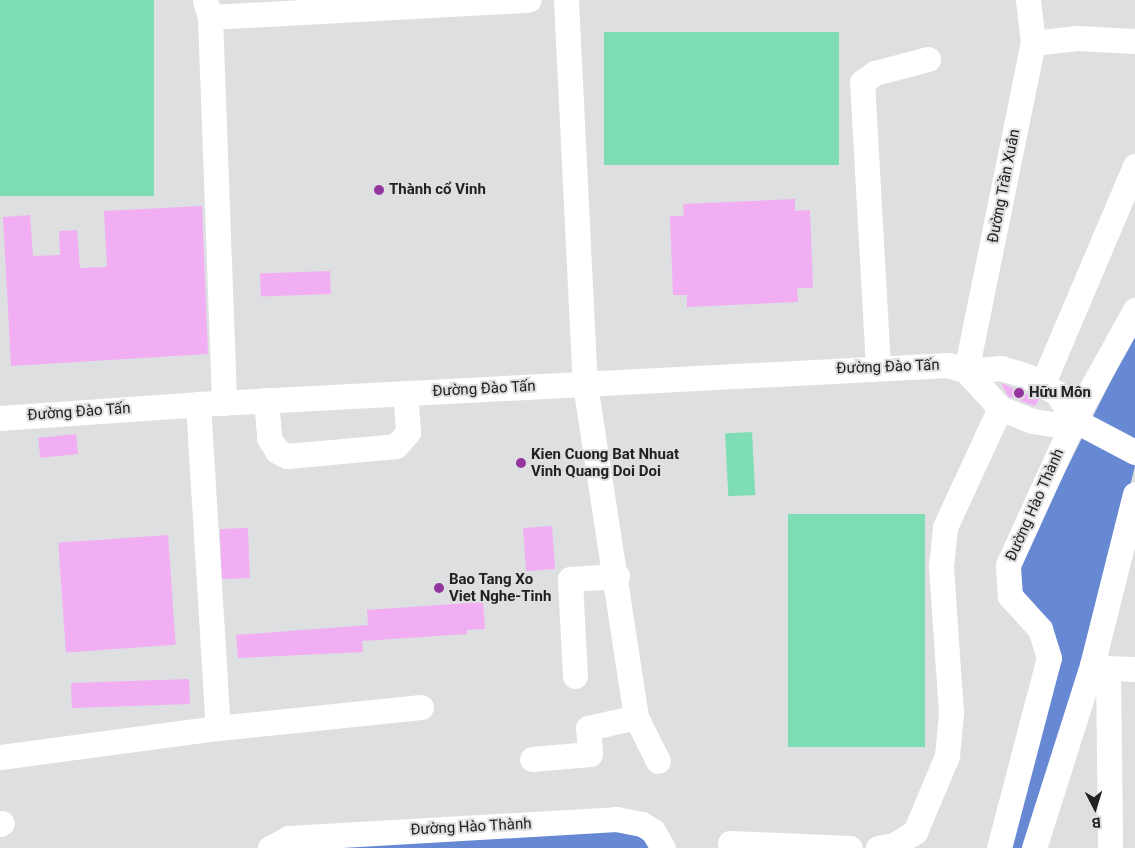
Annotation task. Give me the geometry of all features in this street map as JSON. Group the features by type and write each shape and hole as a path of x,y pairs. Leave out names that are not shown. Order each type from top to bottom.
{"street":[{"path":"224,403 208,9 529,0"},
{"path":"566,0 585,384 617,576 636,717 658,761"},
{"name":"Đường Trần Xuân","path":"966,371 1033,43 1028,0"},
{"path":"1033,43 1077,38 1135,41"},
{"path":"878,367 862,82 875,73 928,59"},
{"path":"1042,385 1135,166"},
{"name":"Đường Hào Thành","path":"999,848 1049,658 1040,629 1010,596 1006,573 1078,422 1135,310"},
{"name":"Đường Đào Tấn","path":"0,418 266,400 878,367 948,365 966,371 1001,368 1042,385 1057,393 1078,422 1135,452"},
{"path":"966,371 1000,408 1033,422 1054,424 1078,422"},
{"path":"266,400 269,438 277,451 287,456 396,446 408,432 405,393"},
{"path":"198,404 218,728"},
{"path":"878,848 894,845 915,832 947,756 951,720 941,566 945,527 1000,408"},
{"path":"1034,848 1099,667 1135,494"},
{"path":"575,676 570,579 617,576"},
{"path":"1099,667 1135,669"},
{"path":"1099,667 1110,848"},
{"path":"0,757 218,728 421,707"},
{"path":"532,759 590,754 588,728 636,717"},
{"name":"Đường Hào Thành","path":"270,848 289,838 616,819 642,824 653,831 662,848"},
{"path":"730,843 850,848"}],"green space":[{"path":"0,0 154,0 154,196 0,196"},
{"path":"604,32 839,32 839,165 604,165"},
{"path":"752,432 755,495 728,496 725,433"},
{"path":"788,514 925,514 925,747 788,747"}],"water":[{"path":"1135,333 1135,466 1122,519 1030,848 1009,848 1059,664 1019,593 1019,563"},
{"path":"637,830 655,848 304,848"}],"building":[{"path":"795,199 795,211 810,210 813,288 797,288 798,302 687,307 687,295 673,295 670,216 684,216 683,204"},
{"path":"202,206 208,354 11,366 3,217 30,215 33,256 60,255 59,231 77,230 80,268 107,267 104,211"},
{"path":"330,271 331,294 261,296 260,273"},
{"path":"1001,383 1039,399 1035,406 1008,396"},
{"path":"76,434 78,454 40,458 38,438"},
{"path":"552,526 555,569 526,571 523,528"},
{"path":"248,528 250,578 222,579 220,529"},
{"path":"168,535 176,645 66,652 58,543"},
{"path":"483,602 485,629 467,630 467,634 362,641 363,652 238,658 236,635 368,625 367,610"},
{"path":"189,679 190,704 72,708 71,683"}],"place":[{"name":"Thành cổ Vinh","path":"379,190"},
{"name":"Hữu Môn","path":"1019,393"},
{"name":"Kien Cuong Bat Nhuat Vinh Quang Doi Doi","path":"521,463"},
{"name":"Bao Tang Xo Viet Nghe-Tinh","path":"439,588"}]}
